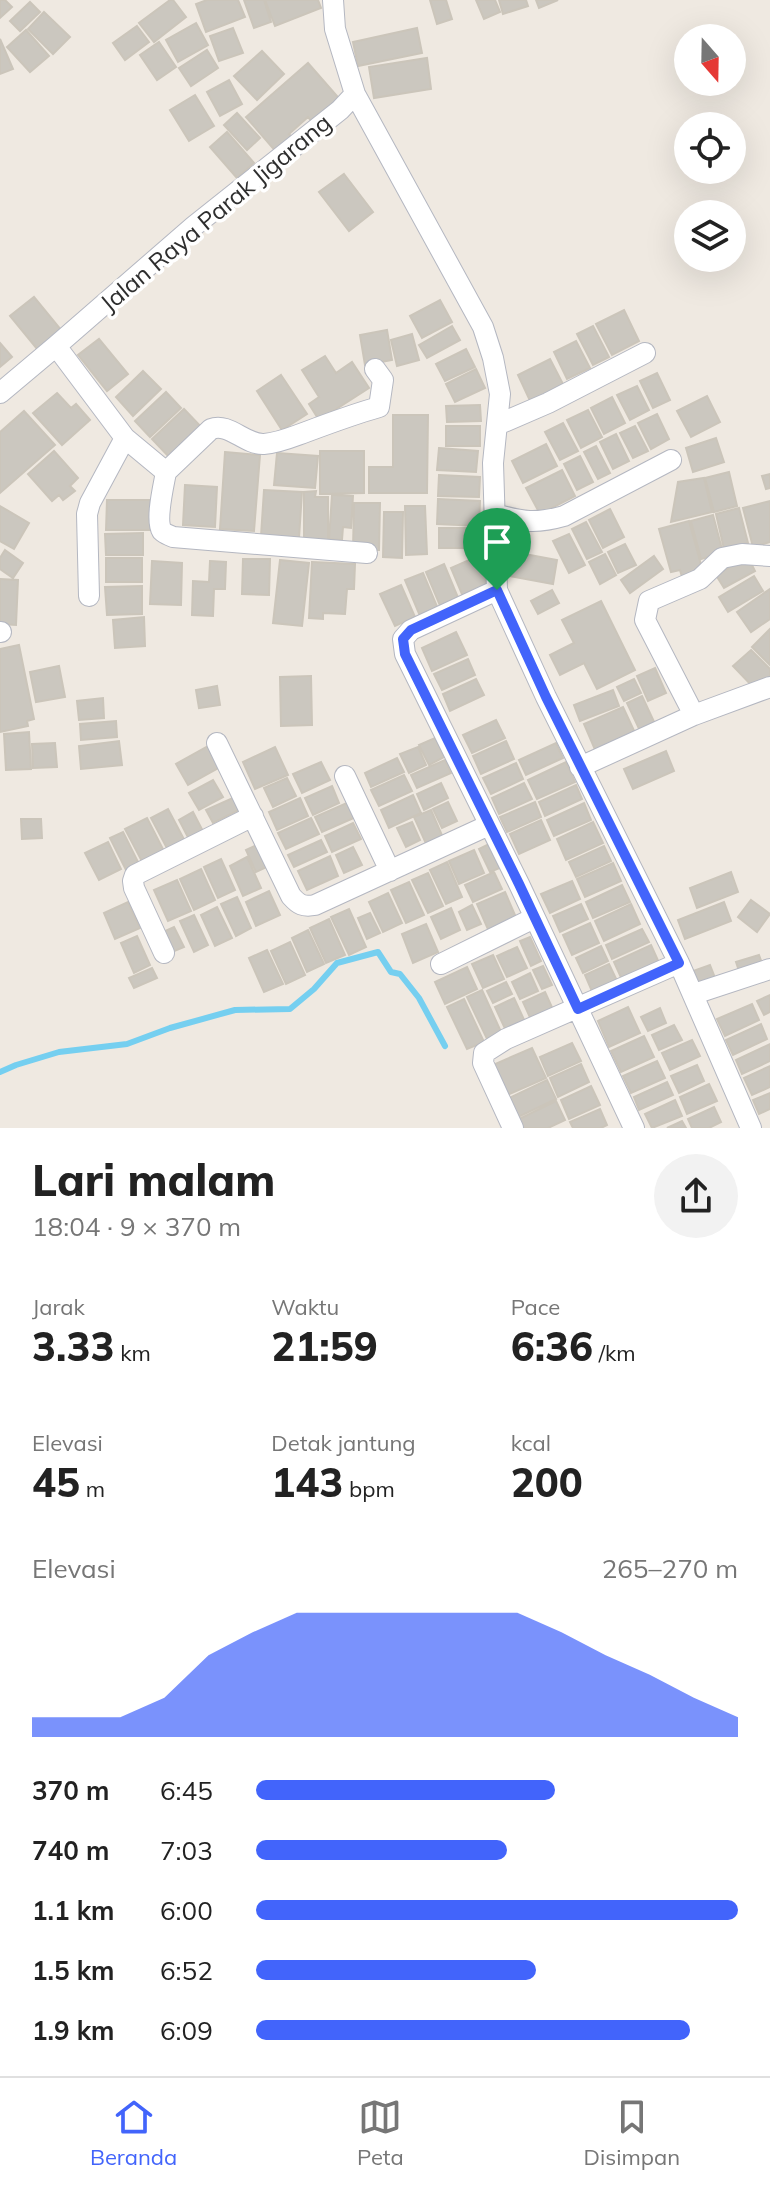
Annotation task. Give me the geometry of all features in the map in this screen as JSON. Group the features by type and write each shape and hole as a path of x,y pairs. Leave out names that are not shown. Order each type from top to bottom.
{"street":[{"path":"333,0 335,29 355,94 483,327 493,358 500,394 493,463 497,590 580,767 694,994 754,1128 770,1122"},
{"name":"Jalan Raya Parak Jigarang","path":"0,393 194,226 340,110 355,94"},
{"path":"56,346 125,438 166,472"},
{"path":"497,425 548,403 645,353"},
{"path":"367,553 173,537 165,534 160,521 166,472 211,429 222,427 260,444 281,441 379,407 383,380 375,369"},
{"path":"89,596 87,514 125,438"},
{"path":"495,514 525,522 545,522 564,516 671,460"},
{"path":"694,715 645,620 649,601 700,579 722,558 742,554 770,556"},
{"path":"497,590 411,630 403,639 405,654 634,1128"},
{"path":"580,767 694,715 770,687"},
{"path":"217,743 291,896 305,907 489,825"},
{"path":"345,776 390,871"},
{"path":"164,953 134,888 135,875 253,816"},
{"path":"441,964 534,918"},
{"path":"513,1128 483,1063 484,1053 506,1039 679,963"},
{"path":"694,994 770,969"}],"building":[{"path":"0,0 5,0 12,7 0,18"},
{"path":"170,0 186,17 154,42 139,23"},
{"path":"207,0 238,0 245,17 206,32 196,4"},
{"path":"244,0 264,0 271,22 254,28"},
{"path":"265,0 318,0 321,8 275,26"},
{"path":"430,0 446,0 452,19 437,24"},
{"path":"476,0 495,0 500,12 484,19"},
{"path":"499,0 526,0 528,6 503,14"},
{"path":"536,0 558,0 539,8"},
{"path":"30,2 40,12 20,31 10,21"},
{"path":"44,12 70,37 53,54 28,29"},
{"path":"196,23 208,45 178,62 166,40"},
{"path":"137,26 149,42 125,60 113,43"},
{"path":"233,28 243,53 219,61 210,36"},
{"path":"417,28 422,53 358,66 353,42"},
{"path":"26,30 49,56 30,72 7,47"},
{"path":"0,39 13,69 0,74"},
{"path":"159,42 176,67 157,80 140,55"},
{"path":"207,50 218,68 191,86 179,68"},
{"path":"262,51 284,74 257,100 234,76"},
{"path":"427,58 431,89 374,98 369,67"},
{"path":"308,63 343,103 316,127 308,117 289,134 294,140 278,154 246,117"},
{"path":"229,80 242,104 220,116 207,92"},
{"path":"195,95 214,126 189,141 170,110"},
{"path":"237,113 260,138 247,150 224,125"},
{"path":"227,132 254,163 237,178 210,147"},
{"path":"344,174 373,212 349,231 319,192"},
{"path":"34,297 62,331 38,350 10,316"},
{"path":"440,300 452,322 422,338 410,316"},
{"path":"624,310 639,341 612,355 596,324"},
{"path":"452,326 460,340 427,358 419,345"},
{"path":"593,326 609,357 593,365 577,334"},
{"path":"387,330 392,360 365,365 360,335"},
{"path":"412,334 419,360 397,366 391,340"},
{"path":"99,339 128,374 107,391 78,355"},
{"path":"576,341 590,368 567,379 554,352"},
{"path":"0,343 12,357 0,367"},
{"path":"466,349 475,367 445,381 436,364"},
{"path":"325,356 336,373 352,362 369,388 319,420 309,404 319,397 302,370"},
{"path":"550,359 564,386 531,403 518,375"},
{"path":"476,369 485,388 455,402 446,384"},
{"path":"143,371 161,389 133,416 116,397"},
{"path":"657,373 670,400 653,408 640,381"},
{"path":"281,375 307,414 282,430 257,391"},
{"path":"637,386 649,410 630,420 617,395"},
{"path":"166,392 181,408 150,437 135,421"},
{"path":"57,393 71,408 76,404 90,420 62,445 33,413"},
{"path":"707,396 720,422 691,437 677,411"},
{"path":"612,397 625,423 604,434 591,408"},
{"path":"480,405 481,421 447,422 446,406"},
{"path":"184,409 204,430 172,460 152,439"},
{"path":"588,410 602,437 581,448 567,420"},
{"path":"24,411 55,445 0,493 0,432"},
{"path":"657,414 669,439 651,449 638,423"},
{"path":"393,415 428,415 427,493 369,493 369,467 393,467"},
{"path":"563,423 578,451 560,460 545,432"},
{"path":"446,426 480,426 480,446 446,446"},
{"path":"635,426 648,451 633,458 620,433"},
{"path":"616,434 629,461 613,469 600,442"},
{"path":"716,438 724,462 693,472 686,448"},
{"path":"546,444 557,466 523,483 512,461"},
{"path":"596,446 610,473 598,479 584,452"},
{"path":"439,448 478,451 476,472 437,470"},
{"path":"54,451 78,478 70,486 75,491 63,500 59,495 52,501 28,474"},
{"path":"320,451 364,451 364,493 320,494"},
{"path":"225,452 260,455 254,531 220,529"},
{"path":"277,453 318,456 315,488 274,485"},
{"path":"580,456 593,482 577,490 564,464"},
{"path":"562,470 575,496 540,514 526,488"},
{"path":"729,472 737,506 714,512 705,478"},
{"path":"770,474 770,488 766,489 762,476"},
{"path":"439,475 480,477 479,497 438,496"},
{"path":"704,478 712,512 671,522 678,482"},
{"path":"185,485 217,487 215,527 183,525"},
{"path":"264,490 302,492 299,538 261,536"},
{"path":"316,491 315,497 328,497 328,542 304,542 304,492"},
{"path":"332,495 353,496 351,528 343,527 342,540 329,539"},
{"path":"438,499 480,501 479,526 437,524"},
{"path":"107,500 151,500 150,530 106,530"},
{"path":"770,501 770,542 753,547 743,508"},
{"path":"354,503 380,503 379,550 353,550"},
{"path":"0,506 29,523 14,549 0,541"},
{"path":"405,506 425,506 427,554 406,555"},
{"path":"739,508 748,543 724,549 716,514"},
{"path":"610,509 624,537 603,548 589,520"},
{"path":"384,512 403,512 402,558 383,557"},
{"path":"713,515 723,553 701,559 691,521"},
{"path":"689,521 703,572 682,577 680,570 671,572 659,529"},
{"path":"586,522 602,552 587,559 572,529"},
{"path":"439,528 478,528 478,548 439,548"},
{"path":"143,533 143,555 106,555 105,534"},
{"path":"569,534 585,565 569,573 553,541"},
{"path":"625,544 636,565 618,573 608,552"},
{"path":"5,550 23,563 13,578 0,569 0,558"},
{"path":"514,552 557,560 553,584 509,576"},
{"path":"605,554 616,575 600,584 589,562"},
{"path":"654,556 663,569 630,593 621,580"},
{"path":"476,557 489,588 464,599 451,568"},
{"path":"748,557 755,571 724,588 716,575"},
{"path":"106,558 142,558 142,582 106,582"},
{"path":"243,559 270,559 269,595 242,594"},
{"path":"280,560 309,563 302,626 273,623"},
{"path":"152,561 182,563 181,605 150,604"},
{"path":"210,561 226,562 225,589 214,589 213,616 192,615 193,581 209,582"},
{"path":"312,562 355,564 354,589 347,589 345,614 323,613 323,619 309,618"},
{"path":"444,564 459,600 441,608 426,572"},
{"path":"423,573 438,609 420,616 405,580"},
{"path":"754,576 763,591 728,612 719,597"},
{"path":"0,579 18,580 16,625 0,624"},
{"path":"401,585 415,617 395,626 380,594"},
{"path":"142,586 142,614 107,615 105,587"},
{"path":"770,589 770,619 751,632 737,612"},
{"path":"552,590 559,603 538,614 531,601"},
{"path":"601,601 635,670 597,689 584,663 560,675 550,655 574,643 562,620"},
{"path":"144,617 145,646 115,648 113,620"},
{"path":"770,629 770,665 752,647"},
{"path":"456,632 467,655 432,671 422,648"},
{"path":"19,645 34,719 27,721 28,726 0,732 0,649"},
{"path":"751,650 770,669 770,678 757,691 733,666"},
{"path":"468,659 475,675 442,690 434,674"},
{"path":"59,666 65,697 36,702 30,672"},
{"path":"655,668 666,693 648,701 637,676"},
{"path":"311,676 312,725 281,726 280,677"},
{"path":"476,679 484,695 450,711 443,694"},
{"path":"634,679 641,693 624,701 617,687"},
{"path":"217,686 220,705 199,708 196,690"},
{"path":"613,690 619,706 580,721 574,705"},
{"path":"642,696 656,726 641,733 627,703"},
{"path":"103,698 104,718 79,720 77,701"},
{"path":"623,707 636,735 596,752 584,724"},
{"path":"496,720 505,738 472,753 463,735"},
{"path":"116,721 117,737 81,740 80,724"},
{"path":"29,732 31,769 6,770 4,734"},
{"path":"435,738 444,757 429,765 419,745"},
{"path":"119,741 122,765 81,769 79,746"},
{"path":"506,741 514,759 481,774 473,756"},
{"path":"55,743 57,767 33,768 32,744"},
{"path":"556,743 563,758 526,775 519,760"},
{"path":"208,746 220,767 188,785 176,764"},
{"path":"275,747 288,775 255,789 243,762"},
{"path":"418,747 426,765 409,773 400,754"},
{"path":"666,751 674,771 633,789 624,769"},
{"path":"397,758 404,772 371,787 365,773"},
{"path":"445,760 451,773 417,788 411,775"},
{"path":"321,762 330,780 302,793 293,774"},
{"path":"566,762 575,782 537,799 528,780"},
{"path":"516,763 523,779 491,794 483,778"},
{"path":"404,775 412,791 379,806 371,790"},
{"path":"287,778 296,796 273,807 264,788"},
{"path":"213,780 223,797 199,810 189,793"},
{"path":"441,783 448,798 424,810 417,794"},
{"path":"524,783 532,799 499,814 492,798"},
{"path":"576,785 582,799 545,816 539,802"},
{"path":"332,786 339,803 313,815 305,798"},
{"path":"413,795 421,813 389,828 381,810"},
{"path":"235,797 241,809 213,823 206,810"},
{"path":"300,798 308,816 277,830 269,812"},
{"path":"349,802 356,817 322,832 315,817"},
{"path":"448,802 457,821 442,828 433,809"},
{"path":"535,802 541,817 507,832 500,817"},
{"path":"584,803 591,820 554,836 547,820"},
{"path":"168,809 187,845 170,854 151,818"},
{"path":"431,810 444,840 428,848 414,817"},
{"path":"193,812 205,835 191,843 179,820"},
{"path":"147,818 166,855 145,867 125,829"},
{"path":"311,818 319,834 286,849 278,833"},
{"path":"21,819 41,819 42,838 22,839"},
{"path":"541,820 550,840 519,854 510,834"},
{"path":"412,822 420,840 406,847 397,828"},
{"path":"593,822 603,843 566,860 557,839"},
{"path":"353,823 361,839 332,852 325,836"},
{"path":"123,832 141,868 128,874 110,838"},
{"path":"321,840 327,852 294,867 288,855"},
{"path":"108,842 121,869 99,880 85,853"},
{"path":"261,843 271,865 256,872 246,850"},
{"path":"491,843 502,867 490,872 479,849"},
{"path":"604,846 611,861 576,877 569,862"},
{"path":"353,847 362,865 344,873 336,855"},
{"path":"474,850 484,873 459,884 449,861"},
{"path":"330,856 338,876 307,890 298,871"},
{"path":"247,857 261,888 243,896 230,866"},
{"path":"221,859 235,890 218,898 204,867"},
{"path":"447,862 462,897 446,904 430,870"},
{"path":"613,863 621,881 585,897 577,879"},
{"path":"201,869 215,900 194,910 180,879"},
{"path":"494,872 502,889 473,902 465,885"},
{"path":"731,872 738,892 697,908 690,888"},
{"path":"428,873 443,906 428,913 412,880"},
{"path":"177,880 191,911 168,921 154,890"},
{"path":"572,881 580,899 550,913 541,894"},
{"path":"409,882 424,915 406,923 391,890"},
{"path":"622,885 630,902 593,918 586,902"},
{"path":"269,891 280,915 256,926 246,902"},
{"path":"505,892 518,922 490,934 477,904"},
{"path":"388,893 402,923 383,932 369,902"},
{"path":"237,897 251,928 236,936 221,904"},
{"path":"751,900 770,914 757,932 738,917"},
{"path":"128,902 140,928 115,939 104,913"},
{"path":"724,902 731,921 685,939 678,920"},
{"path":"581,904 588,919 560,932 553,916"},
{"path":"631,904 640,924 604,941 595,921"},
{"path":"472,905 481,924 467,930 459,912"},
{"path":"217,907 232,938 215,946 201,915"},
{"path":"451,908 460,930 441,939 431,917"},
{"path":"349,909 366,947 349,955 331,917"},
{"path":"370,913 380,933 367,939 358,918"},
{"path":"194,915 208,945 194,952 180,921"},
{"path":"329,919 345,955 326,963 310,928"},
{"path":"590,923 599,943 572,955 563,935"},
{"path":"426,924 438,952 413,963 402,934"},
{"path":"174,927 184,947 172,952 163,932"},
{"path":"642,929 649,942 612,959 606,945"},
{"path":"308,930 324,964 307,972 292,938"},
{"path":"137,936 150,965 134,973 121,943"},
{"path":"530,937 541,961 531,966 520,941"},
{"path":"290,942 305,975 286,984 271,951"},
{"path":"651,945 660,965 623,982 614,962"},
{"path":"601,946 608,961 583,973 576,958"},
{"path":"517,947 527,968 507,977 497,956"},
{"path":"267,950 283,984 264,992 249,958"},
{"path":"493,955 504,979 483,988 472,964"},
{"path":"759,955 763,966 740,974 736,962"},
{"path":"609,964 619,985 594,996 585,975"},
{"path":"710,965 717,983 700,989 693,971"},
{"path":"543,966 552,985 542,989 533,970"},
{"path":"467,967 477,989 445,1004 435,982"},
{"path":"152,968 157,978 134,988 129,978"},
{"path":"530,973 538,991 520,999 512,982"},
{"path":"506,982 512,994 493,1003 487,991"},
{"path":"482,990 502,1034 488,1041 467,997"},
{"path":"545,992 555,1014 533,1024 523,1002"},
{"path":"770,995 770,1012 764,1015 757,1001"},
{"path":"514,998 526,1024 507,1033 495,1007"},
{"path":"464,999 484,1042 467,1049 447,1007"},
{"path":"752,1004 759,1020 725,1036 717,1019"},
{"path":"628,1007 640,1033 609,1047 598,1021"},
{"path":"660,1008 666,1023 648,1031 641,1017"},
{"path":"761,1024 767,1039 733,1055 726,1040"},
{"path":"674,1025 682,1040 659,1050 652,1035"},
{"path":"644,1036 654,1057 621,1072 611,1051"},
{"path":"692,1040 700,1056 670,1070 662,1053"},
{"path":"572,1043 581,1061 548,1076 540,1057"},
{"path":"770,1044 770,1061 742,1074 736,1060"},
{"path":"532,1048 546,1078 507,1095 493,1065"},
{"path":"657,1061 665,1078 631,1093 623,1076"},
{"path":"581,1064 589,1082 558,1097 550,1078"},
{"path":"697,1065 704,1081 679,1093 671,1076"},
{"path":"770,1066 770,1087 752,1095 744,1078"},
{"path":"547,1080 556,1099 516,1118 507,1099"},
{"path":"667,1082 673,1095 639,1110 634,1097"},
{"path":"709,1084 717,1101 687,1114 680,1097"},
{"path":"591,1086 600,1105 569,1119 561,1100"},
{"path":"770,1093 770,1109 759,1114 753,1100"},
{"path":"675,1100 682,1116 652,1128 645,1114"},
{"path":"556,1101 565,1120 548,1128 521,1128 517,1120"},
{"path":"714,1107 721,1122 709,1128 692,1128 688,1119"},
{"path":"600,1109 607,1125 601,1128 573,1128 570,1122"},
{"path":"682,1121 686,1128 667,1128"}],"waterway":[{"path":"0,1072 59,1052 127,1044 235,1010 290,1009 314,989 337,963 378,952 391,972 400,974 419,998 445,1046"}],"route":[{"path":"497,590 546,697 679,963 578,1009 405,654 403,639 411,630 497,590"}]}
